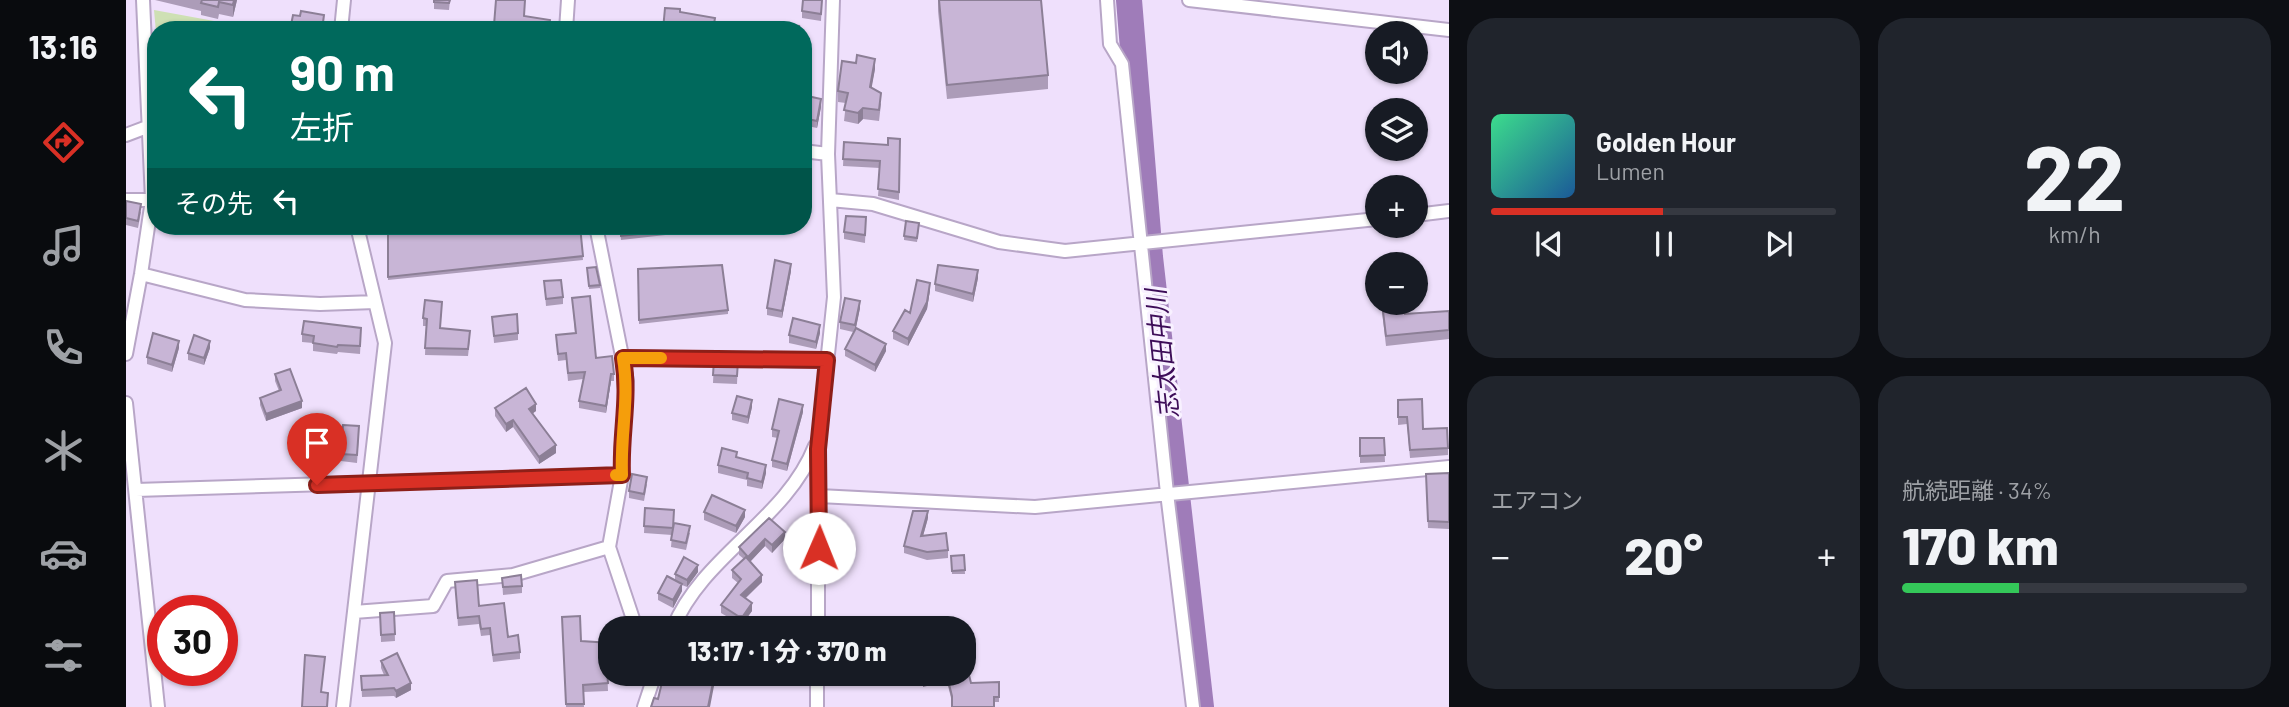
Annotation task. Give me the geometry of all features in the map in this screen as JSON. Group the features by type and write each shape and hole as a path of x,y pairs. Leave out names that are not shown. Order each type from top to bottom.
{"street":[{"path":"144,0 147,42"},
{"path":"342,21 344,0"},
{"path":"567,21 568,0"},
{"path":"818,616 820,436 834,297 828,154 834,0"},
{"path":"1107,0 1110,44 1122,64 1167,493 1193,707"},
{"path":"1188,0 1244,3 1449,30"},
{"path":"126,135 147,127"},
{"path":"812,153 828,154"},
{"path":"126,200 147,200"},
{"path":"830,200 873,204 999,242 1065,251 1365,220"},
{"path":"1428,214 1449,211"},
{"path":"126,354 147,234"},
{"path":"343,707 385,343 359,235"},
{"path":"598,235 627,381 621,453 622,475 609,547 632,616"},
{"path":"141,274 245,300 320,304 375,302"},
{"path":"623,358 827,360"},
{"path":"126,403 158,707"},
{"path":"679,616 717,565 773,511 809,463 820,436"},
{"path":"819,496 1035,507 1449,467"},
{"path":"136,490 622,475"},
{"path":"354,612 433,606 447,581 513,575 609,547"},
{"path":"644,707 650,686"},
{"path":"817,686 817,707"}],"green space":[{"path":"154,10 214,21 155,21"}],"building":[{"path":"202,0 234,0 233,5 219,2 218,7 201,3"},
{"path":"434,0 450,0 449,3"},
{"path":"496,0 525,0 524,16 550,20 550,21 494,21"},
{"path":"803,0 822,0 821,14 802,11"},
{"path":"939,0 1041,0 1048,75 947,85"},
{"path":"665,8 715,18 714,21 664,21"},
{"path":"301,11 324,15 323,21 292,21 293,15 300,16"},
{"path":"857,55 875,59 870,87 881,93 879,110 863,108 858,113 844,110 848,93 838,91 842,61 856,63"},
{"path":"812,97 821,99 817,121 812,120"},
{"path":"888,138 900,139 899,192 878,189 880,161 843,159 844,142 888,145"},
{"path":"126,201 141,204 138,221 126,218"},
{"path":"846,216 866,217 865,235 844,232"},
{"path":"906,221 919,223 917,238 904,236"},
{"path":"388,235 581,235 583,256 388,277"},
{"path":"775,260 791,264 782,311 767,308"},
{"path":"722,265 728,310 639,320 638,269"},
{"path":"938,265 978,270 973,294 935,284"},
{"path":"596,267 600,285 589,286 587,268"},
{"path":"561,280 563,297 546,299 544,281"},
{"path":"917,280 930,283 927,302 908,339 893,331 905,310 910,313"},
{"path":"590,296 596,358 612,356 614,374 611,374 606,406 579,401 585,372 568,373 566,353 558,354 556,335 576,333 572,298"},
{"path":"845,298 860,301 855,325 840,322"},
{"path":"425,300 442,302 440,328 470,331 468,349 425,348"},
{"path":"1449,311 1449,330 1386,336 1383,315 1428,315 1428,312"},
{"path":"517,314 518,333 494,336 492,317"},
{"path":"793,318 820,325 816,342 789,335"},
{"path":"304,321 361,328 360,346 337,347 313,343 314,336 302,334"},
{"path":"856,328 886,344 875,365 845,349"},
{"path":"153,333 179,341 172,365 147,357"},
{"path":"194,335 210,341 204,358 188,353"},
{"path":"714,360 738,361 737,376 713,375"},
{"path":"290,369 302,401 266,414 260,398 281,390 275,374"},
{"path":"526,388 536,404 529,409 556,445 539,457 513,420 506,424 495,408"},
{"path":"737,396 752,400 748,417 732,413"},
{"path":"779,399 803,405 787,464 772,460 779,431 772,429"},
{"path":"1422,399 1423,429 1447,428 1448,448 1410,450 1407,417 1398,417 1398,400"},
{"path":"343,425 359,426 357,455 341,454"},
{"path":"1360,438 1384,438 1385,455 1360,456"},
{"path":"722,448 737,452 736,457 766,465 762,482 747,478 748,473 718,465"},
{"path":"1449,473 1449,522 1428,521 1426,474"},
{"path":"632,474 647,477 644,494 629,491"},
{"path":"712,495 745,510 736,526 704,512"},
{"path":"645,508 674,510 673,528 644,526"},
{"path":"913,511 928,511 921,536 946,533 948,550 927,552 904,546"},
{"path":"769,518 785,532 772,545 765,539 748,557 739,547"},
{"path":"674,523 690,526 686,543 671,540"},
{"path":"964,555 965,570 952,571 951,556"},
{"path":"684,557 698,565 687,580 675,574"},
{"path":"746,557 762,575 741,595 752,603 743,616 738,616 721,605 741,579 732,570"},
{"path":"521,575 522,586 503,587 502,578"},
{"path":"667,576 682,584 673,600 658,593"},
{"path":"477,580 479,606 504,603 508,637 518,635 520,652 493,655 490,628 481,629 479,616 458,618 455,582"},
{"path":"394,612 395,634 381,635 380,613"},
{"path":"580,616 581,641 598,642 598,684 583,685 584,704 566,704 562,617"},
{"path":"397,653 411,683 396,691 394,688 362,690 361,676 388,675 381,661"},
{"path":"305,655 325,657 321,692 328,693 327,707 302,707"},
{"path":"999,682 999,697 994,697 994,707 952,707 950,686 976,686 976,683"},
{"path":"661,686 712,686 708,707 651,707 654,698 658,699"}],"waterway":[{"name":"志太田中川","path":"1129,0 1150,257 1201,707"}],"slow traffic":[{"path":"616,475 622,475 621,453 627,381 623,358 661,358"}],"route":[{"path":"317,485 622,475 621,453 627,381 623,358 827,360 818,449 819,548"}]}
